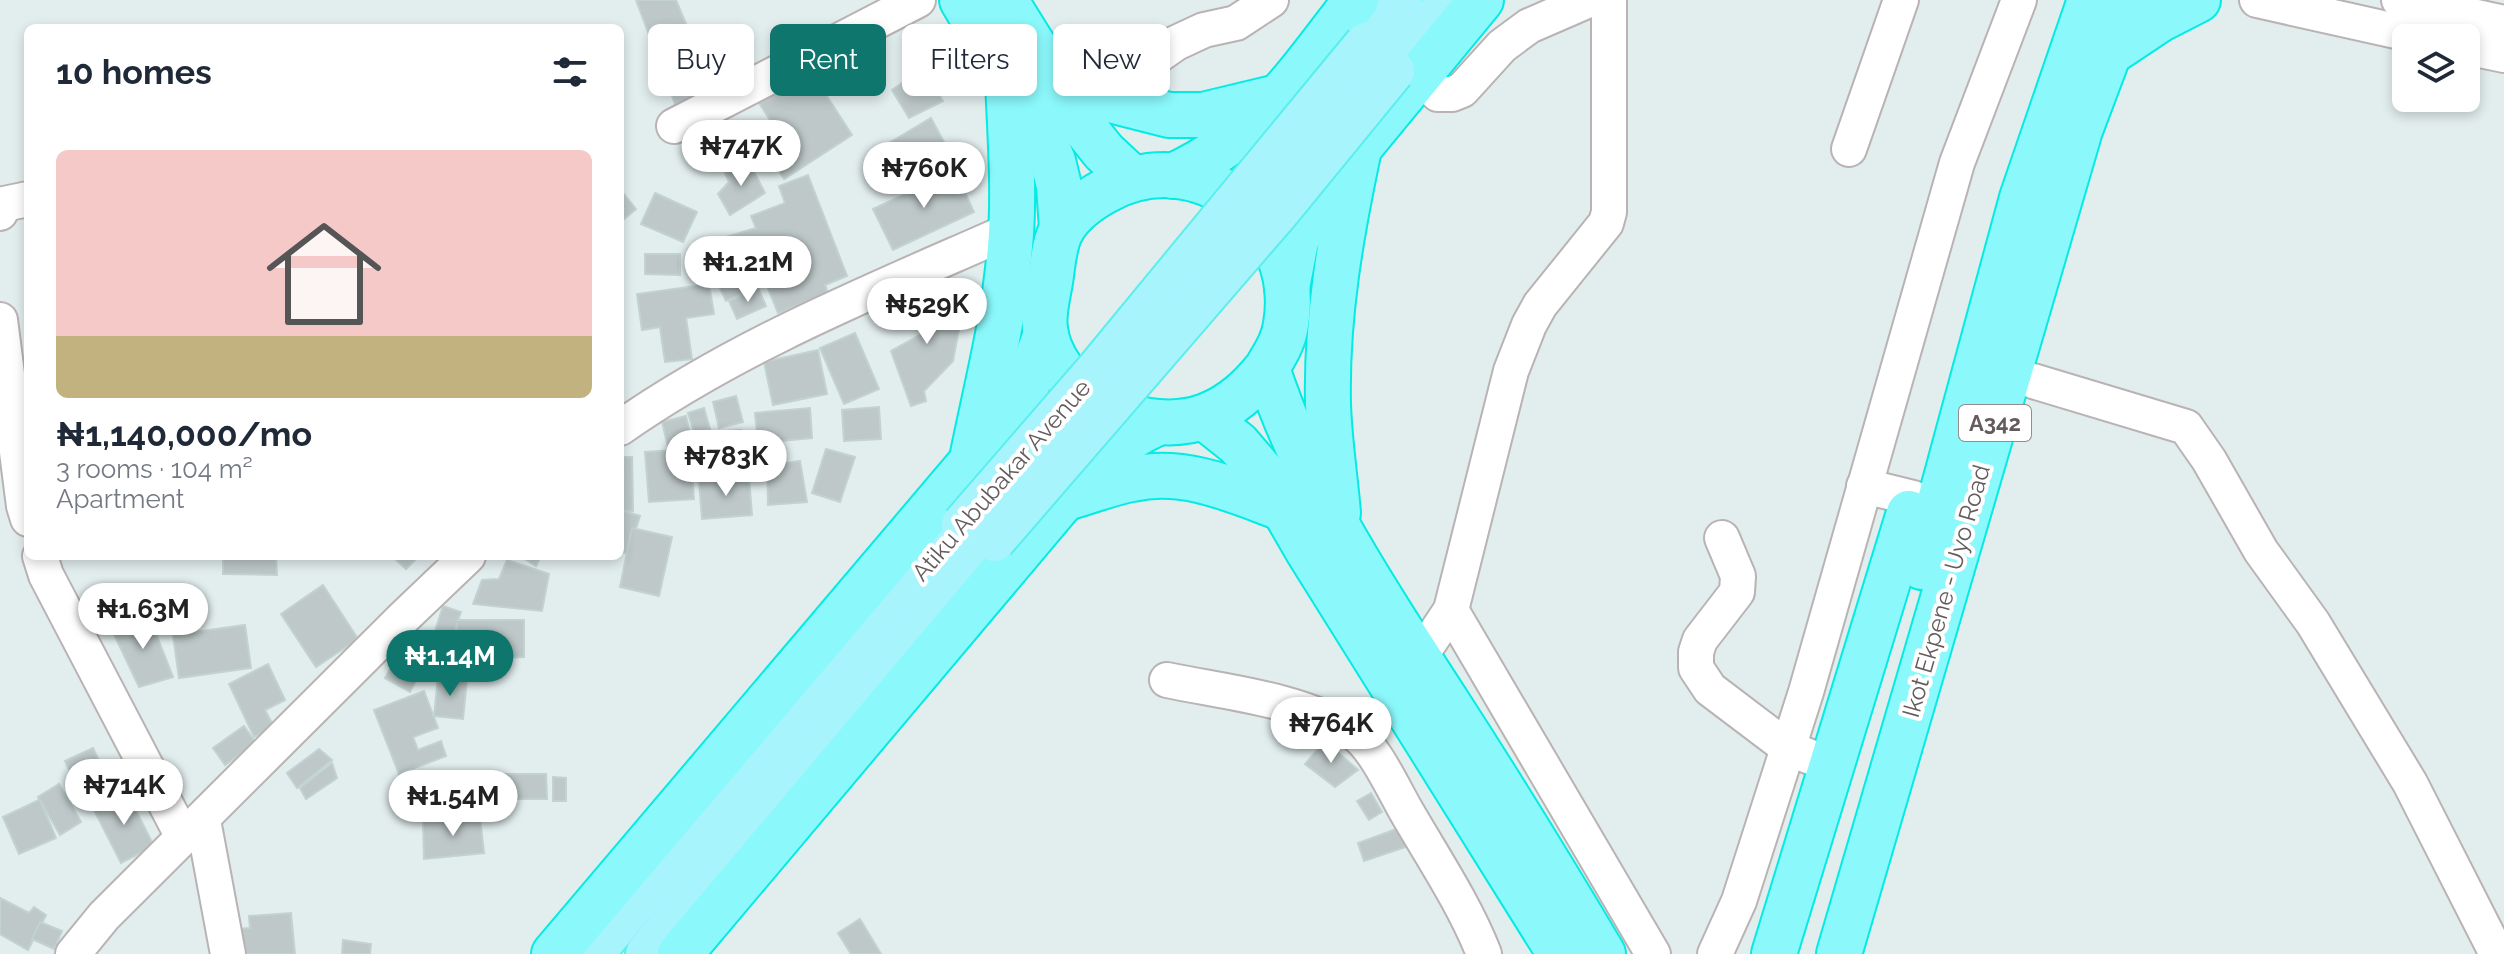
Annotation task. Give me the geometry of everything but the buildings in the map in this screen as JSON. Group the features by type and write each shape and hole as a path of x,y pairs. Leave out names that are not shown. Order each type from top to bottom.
{"highway":[{"path":"962,0 976,24"},
{"path":"1005,0 1053,77"},
{"path":"1062,229 1093,198 1214,155 1236,139 1280,97 1356,0"},
{"path":"1340,532 1328,404 1331,330 1337,264 1359,149 1393,64 1481,0"},
{"name":"Ikot Ekpene - Uyo Road","path":"1839,954 1860,843 2064,128 2090,0"},
{"name":"Ikot Ekpene - Uyo Road","path":"2064,128 2111,52 2129,0"},
{"path":"2111,52 2159,20 2198,0"},
{"path":"972,462 1003,308 1011,230 1008,96"},
{"path":"1018,96 1042,135 1059,186 1062,229 1045,305 1046,334 1054,356 1079,390 1097,403 1155,424"},
{"path":"1065,96 1104,152 1153,177 1200,181 1220,189 1253,214 1276,248 1287,289"},
{"path":"1092,96 1169,115 1203,115 1280,97"},
{"path":"1864,954 2081,219 2064,128"},
{"path":"1774,954 2006,189 2064,128"},
{"path":"680,954 1064,499 1108,451 1127,437 1155,424 1204,417 1229,405 1250,388 1267,368 1280,345 1287,323 1290,262 1306,218 1317,199 1359,149"},
{"path":"554,954 1006,421 1025,391 1046,334"},
{"path":"1267,368 1280,409 1304,465 1358,564 1514,804 1603,954"},
{"path":"1204,417 1251,458 1263,473 1406,710 1560,954"},
{"path":"1064,499 1132,479 1170,476 1218,484 1284,509"},
{"name":"Ikot Ekpene - Uyo Road","path":"1813,954 1860,843"},
{"path":"1522,892 1534,954"}],"main road":[{"name":"Atiku Abubakar Avenue","path":"1393,64 1401,0"},
{"name":"Atiku Abubakar Avenue","path":"647,954 795,773 979,532 1099,368 1393,64 1450,0"},
{"name":"Atiku Abubakar Avenue","path":"592,954 766,746 979,532"}],"street":[{"path":"674,126 918,0"},
{"path":"1122,104 1149,62 1176,43 1204,30 1236,23 1271,0"},
{"path":"1393,64 1438,94 1452,94 1462,90 1502,46 1529,26 1589,0"},
{"path":"1419,658 1451,610 1511,371 1529,325 1540,305 1606,223 1609,212 1609,0"},
{"path":"1849,149 1901,0"},
{"path":"1715,954 1739,901 1806,692 1957,163 2019,0"},
{"path":"2257,0 2392,30"},
{"path":"2399,0 2504,23"},
{"path":"2480,50 2504,55"},
{"path":"0,213 4,204 24,200"},
{"path":"624,425 662,399 801,324 1011,230"},
{"path":"0,320 17,509"},
{"path":"2033,381 2186,427 2209,460 2261,551 2313,623 2410,783 2497,954"},
{"path":"1864,486 1913,498"},
{"path":"1722,538 1738,576 1737,592 1700,640 1696,668 1710,689 1788,748 1833,766"},
{"path":"41,560 46,575 193,828 228,954"},
{"path":"73,954 104,916 464,560"},
{"path":"1451,610 1653,954"},
{"path":"1167,680 1307,709 1357,735 1399,798 1475,932 1484,954"},
{"path":"1357,735 1406,710"}]}
